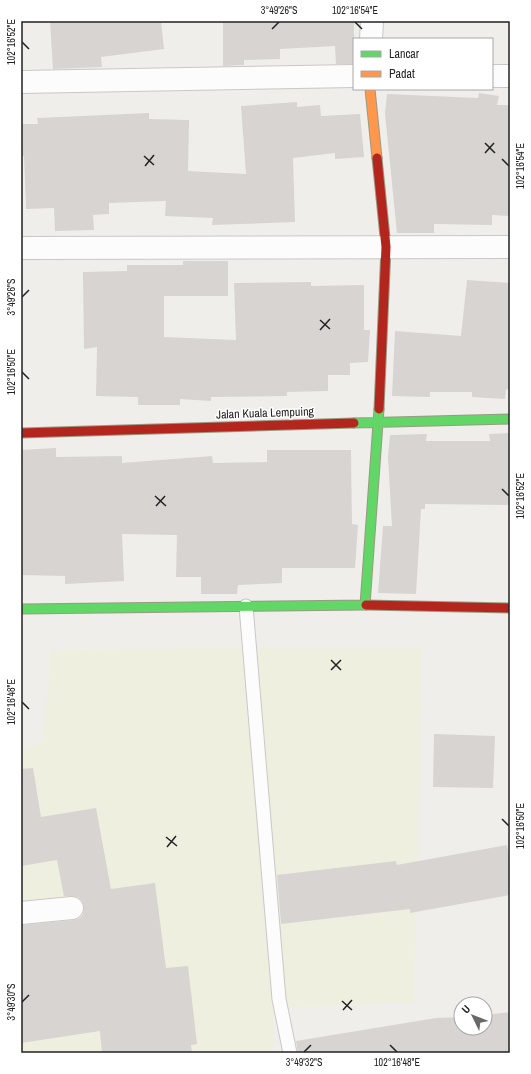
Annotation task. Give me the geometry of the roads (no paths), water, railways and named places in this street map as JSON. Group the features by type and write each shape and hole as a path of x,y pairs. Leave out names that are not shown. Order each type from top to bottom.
{"street":[{"path":"371,38 372,21"},
{"path":"21,82 353,76"},
{"path":"493,76 510,76"},
{"path":"365,605 378,422 386,247 370,90"},
{"path":"21,248 510,247"},
{"name":"Jalan Kuala Lempuing","path":"21,433 510,419"},
{"path":"21,609 365,605 510,608"},
{"path":"21,913 72,908"}],"lane":[{"path":"246,606 279,999 290,1053"}]}
